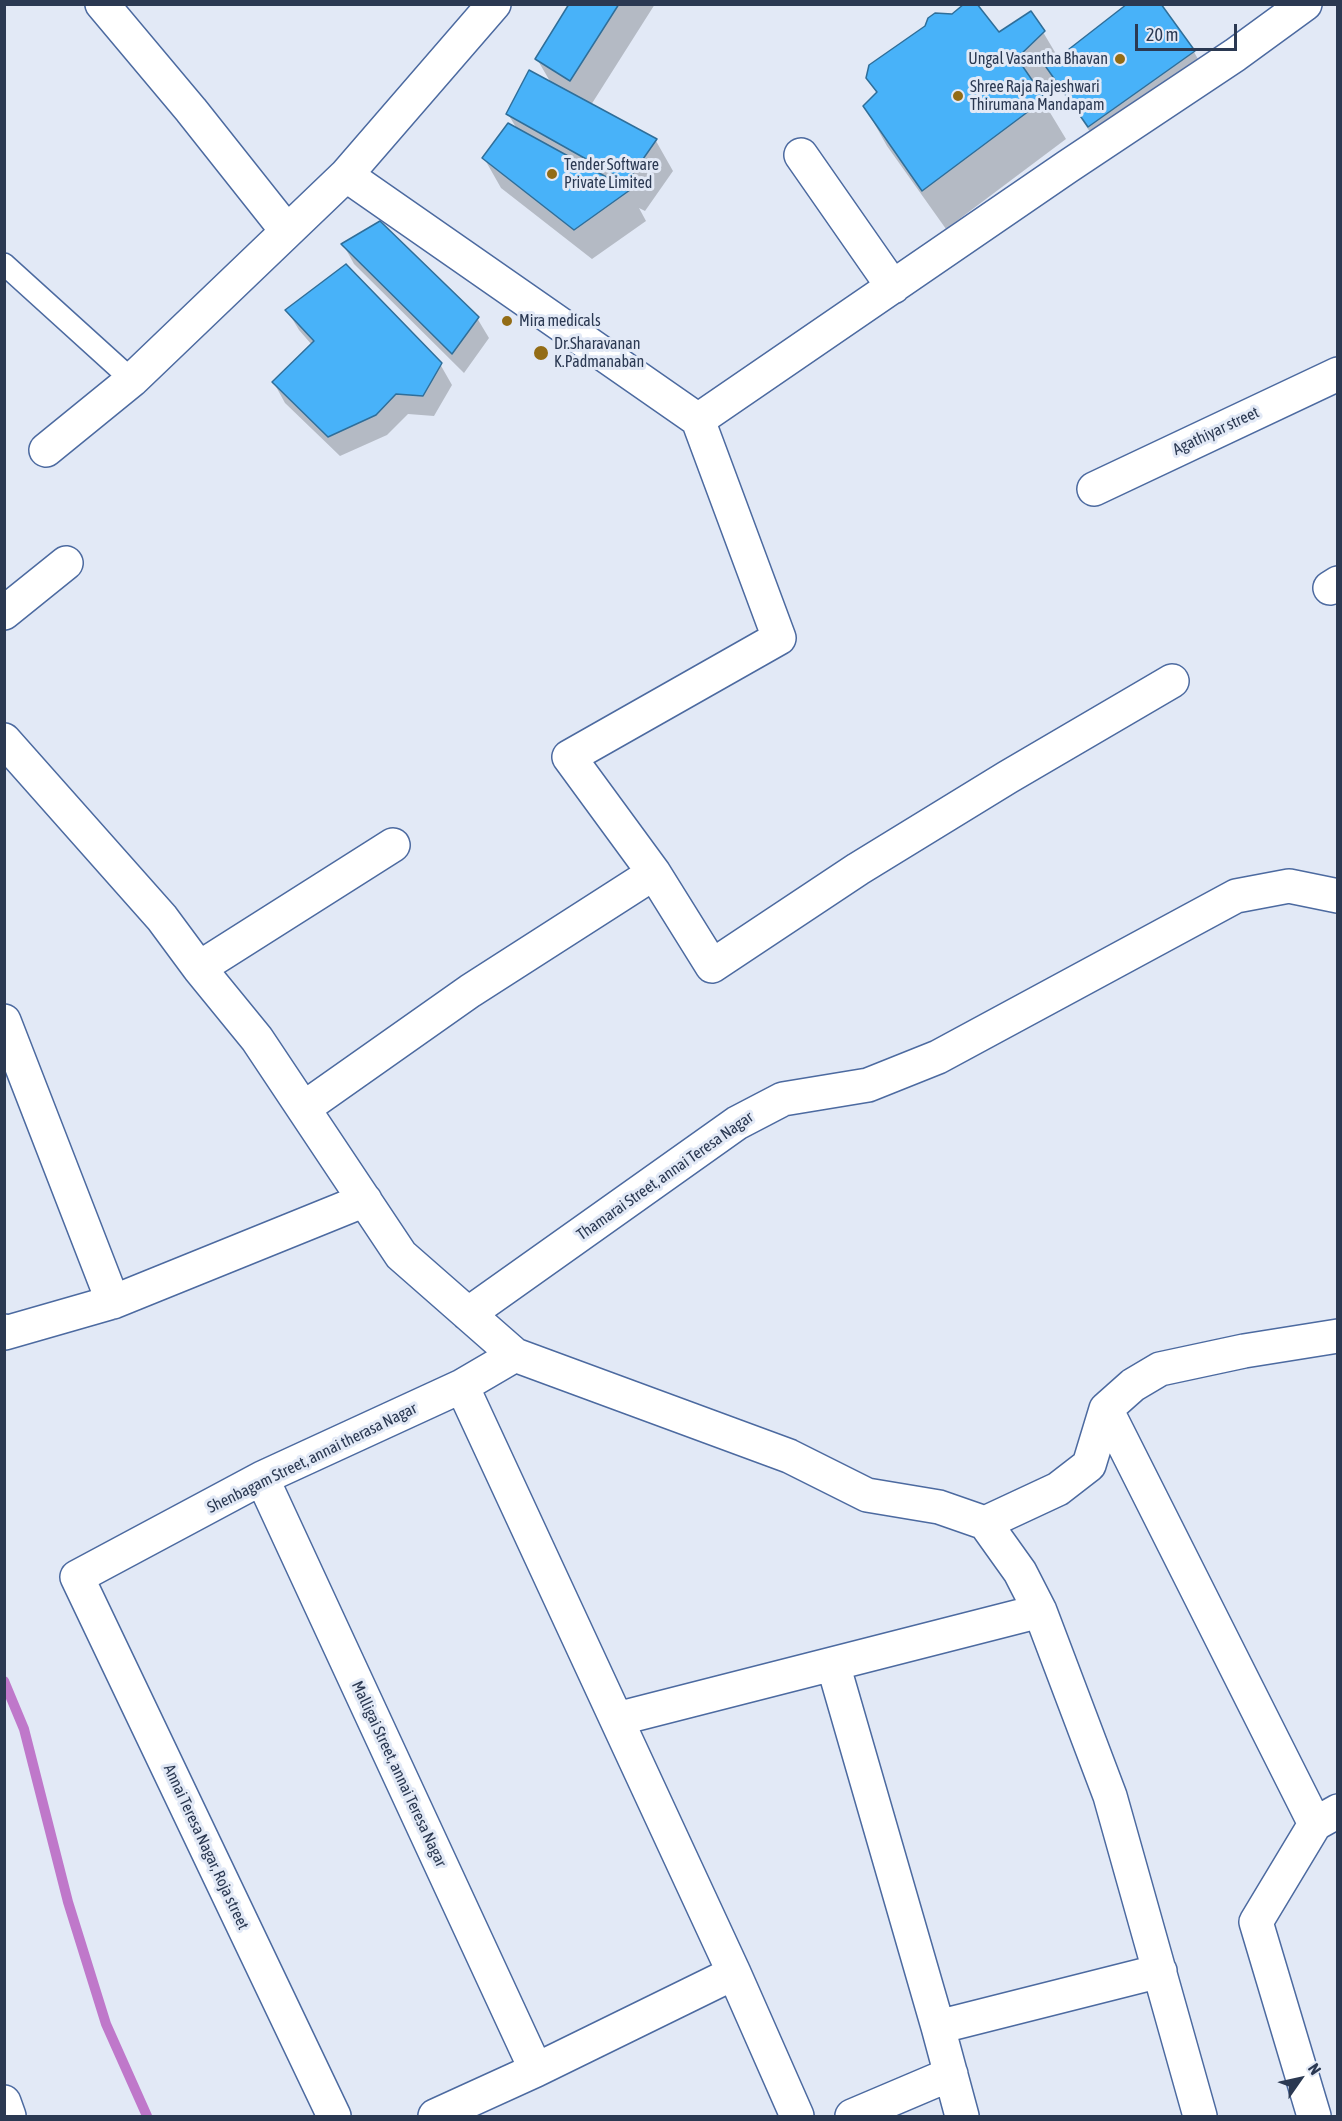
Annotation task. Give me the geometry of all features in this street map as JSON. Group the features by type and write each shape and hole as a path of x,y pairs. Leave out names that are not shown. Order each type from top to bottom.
{"street":[{"path":"102,4 191,110 287,231"},
{"path":"46,450 132,380 346,175 494,4"},
{"path":"698,420 1235,55 1305,4"},
{"path":"801,155 893,287"},
{"path":"346,175 698,420 779,638 569,757 654,873 712,966 858,869 1172,681"},
{"name":"Agathiyar street","path":"1094,489 1338,374"},
{"path":"4,613 66,563"},
{"path":"8,754 162,918 256,1039 402,1255 514,1355 789,1456 867,1496 939,1507 985,1523 1020,1572 1040,1611 1110,1796 1200,2116"},
{"path":"200,968 393,845"},
{"path":"304,1108 470,991 654,873"},
{"name":"Thamarai Street, annai Teresa Nagar","path":"468,1314 737,1123 783,1099 868,1085 938,1057 1236,896 1289,886 1338,896"},
{"path":"4,1021 113,1302"},
{"path":"4,1331 6,1333 113,1302 365,1200"},
{"path":"985,1523 1058,1489 1089,1465 1106,1409 1133,1385 1160,1369 1244,1351 1338,1336"},
{"name":"Shenbagam Street, annai therasa Nagar","path":"77,1577 262,1478 462,1386 514,1355"},
{"path":"462,1386 734,1973 797,2116"},
{"path":"1106,1409 1326,1818 1256,1922 1314,2116"},
{"name":"Malligai Street, annai Teresa Nagar","path":"262,1478 536,2070"},
{"name":"Annai Teresa Nagar, Roja street","path":"77,1577 334,2116"},
{"path":"616,1719 1040,1611"},
{"path":"833,1664 962,2116"},
{"path":"938,2027 1160,1971"},
{"path":"435,2116 536,2070 734,1973"},
{"path":"852,2116 951,2074"},
{"path":"4,2103 9,2116"}],"lane":[{"path":"4,264 132,380"}],"building":[{"path":"569,4 619,4 570,81 535,59"},
{"name":"Shree Raja Rajeshwari Thirumana Mandapam","path":"964,4 977,4 999,32 1031,11 1045,31 1017,58 1045,99 922,191 863,106 877,92 866,78 869,65 925,26 928,18 935,13 952,14"},
{"name":"Ungal Vasantha Bhavan","path":"1127,4 1161,4 1195,51 1088,127 1046,67"},
{"path":"529,70 657,139 627,182 506,114"},
{"name":"Tender Software Private Limited","path":"508,123 630,190 574,230 482,158"},
{"path":"380,221 479,317 452,354 341,244"},
{"path":"346,264 442,363 423,396 396,394 376,415 328,437 272,382 314,341 285,310"}],"waterway":[{"path":"4,1681 24,1729 68,1902 106,2024 147,2116"}],"place":[{"name":"Ungal Vasantha Bhavan","path":"1120,59"},
{"name":"Shree Raja Rajeshwari Thirumana Mandapam","path":"958,96"},
{"name":"Tender Software Private Limited","path":"552,174"},
{"name":"Mira medicals","path":"507,321"},
{"name":"Dr.Sharavanan K.Padmanaban","path":"541,353"}]}
